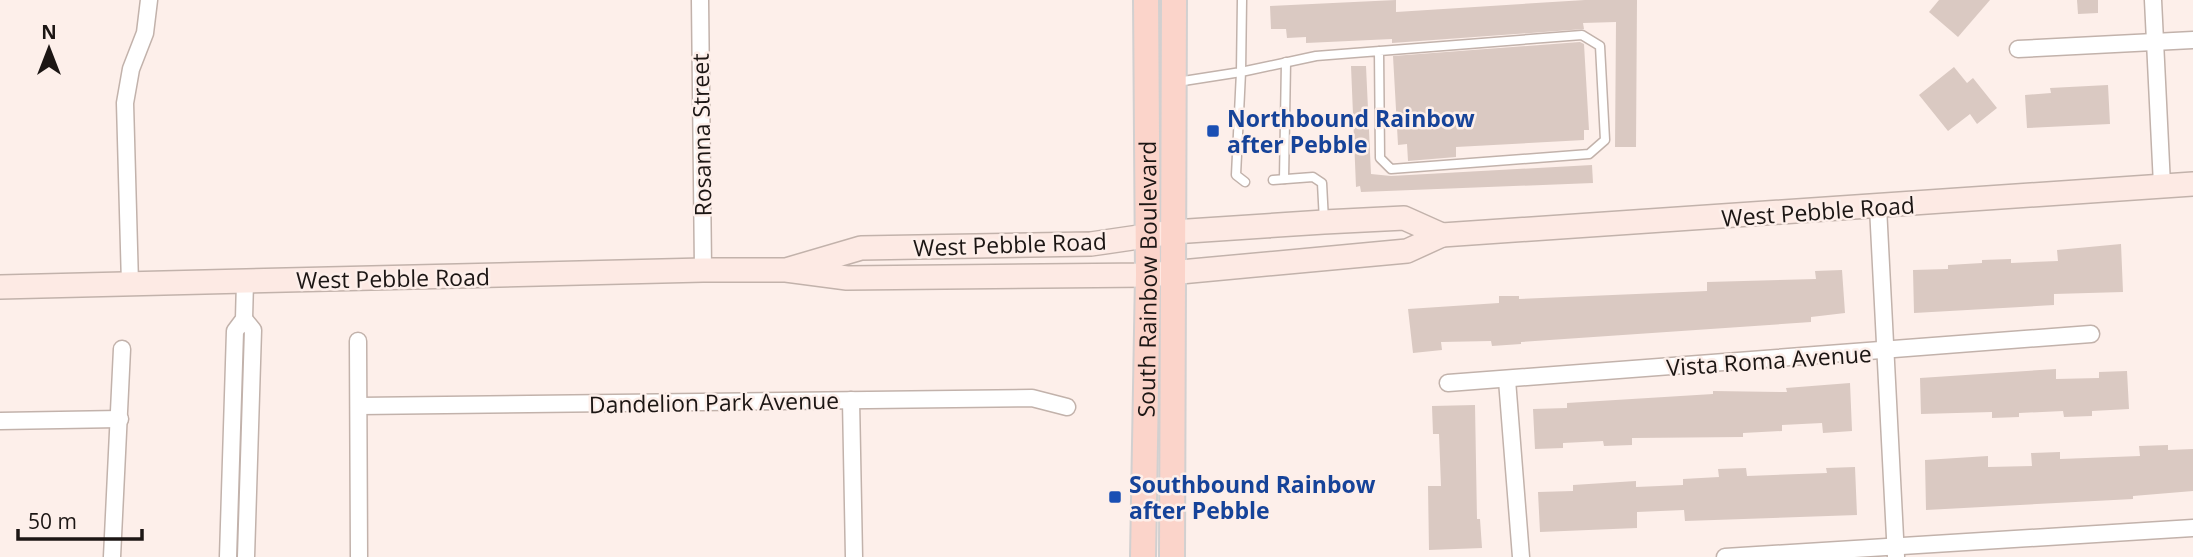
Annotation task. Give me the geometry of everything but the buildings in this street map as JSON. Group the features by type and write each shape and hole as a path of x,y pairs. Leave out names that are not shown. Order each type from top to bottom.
{"main road":[{"name":"South Rainbow Boulevard","path":"1143,557 1147,275 1146,0"},
{"name":"South Rainbow Boulevard","path":"1172,557 1174,0"}],"street":[{"path":"130,284 125,103 131,69 145,33 149,0"},
{"name":"Rosanna Street","path":"700,0 702,270"},
{"path":"2153,0 2153,43 2162,184"},
{"path":"2018,49 2193,40"},
{"name":"West Pebble Road","path":"0,287 702,270 786,270 847,278 1173,274 1407,251 1442,235 1878,207 2162,184 2193,184"},
{"path":"1878,207 1896,552"},
{"name":"West Pebble Road","path":"786,270 861,248 1091,244 1173,232 1324,222 1404,218 1442,235"},
{"path":"228,557 235,331 244,319 245,281"},
{"path":"244,319 253,330 246,557"},
{"name":"Vista Roma Avenue","path":"1448,383 2091,334"},
{"path":"358,341 359,557"},
{"path":"112,557 122,349"},
{"path":"1507,380 1521,557"},
{"name":"Dandelion Park Avenue","path":"359,406 1032,398 1067,407"},
{"path":"851,400 854,557"},
{"path":"0,421 120,419"},
{"path":"1725,557 1896,552 2193,528"}],"lane":[{"path":"1242,0 1242,122 1236,175 1245,181"},
{"path":"1173,83 1316,56 1379,51 1582,35 1600,46 1605,139 1590,154 1391,169 1380,158 1379,51"},
{"path":"1284,179 1286,62"},
{"path":"1274,122 1285,121"},
{"path":"1274,148 1285,148"},
{"path":"1273,180 1313,177 1322,183 1324,222"}],"place":[{"name":"Northbound Rainbow after Pebble","path":"1213,131"},
{"name":"Southbound Rainbow after Pebble","path":"1115,497"}]}
